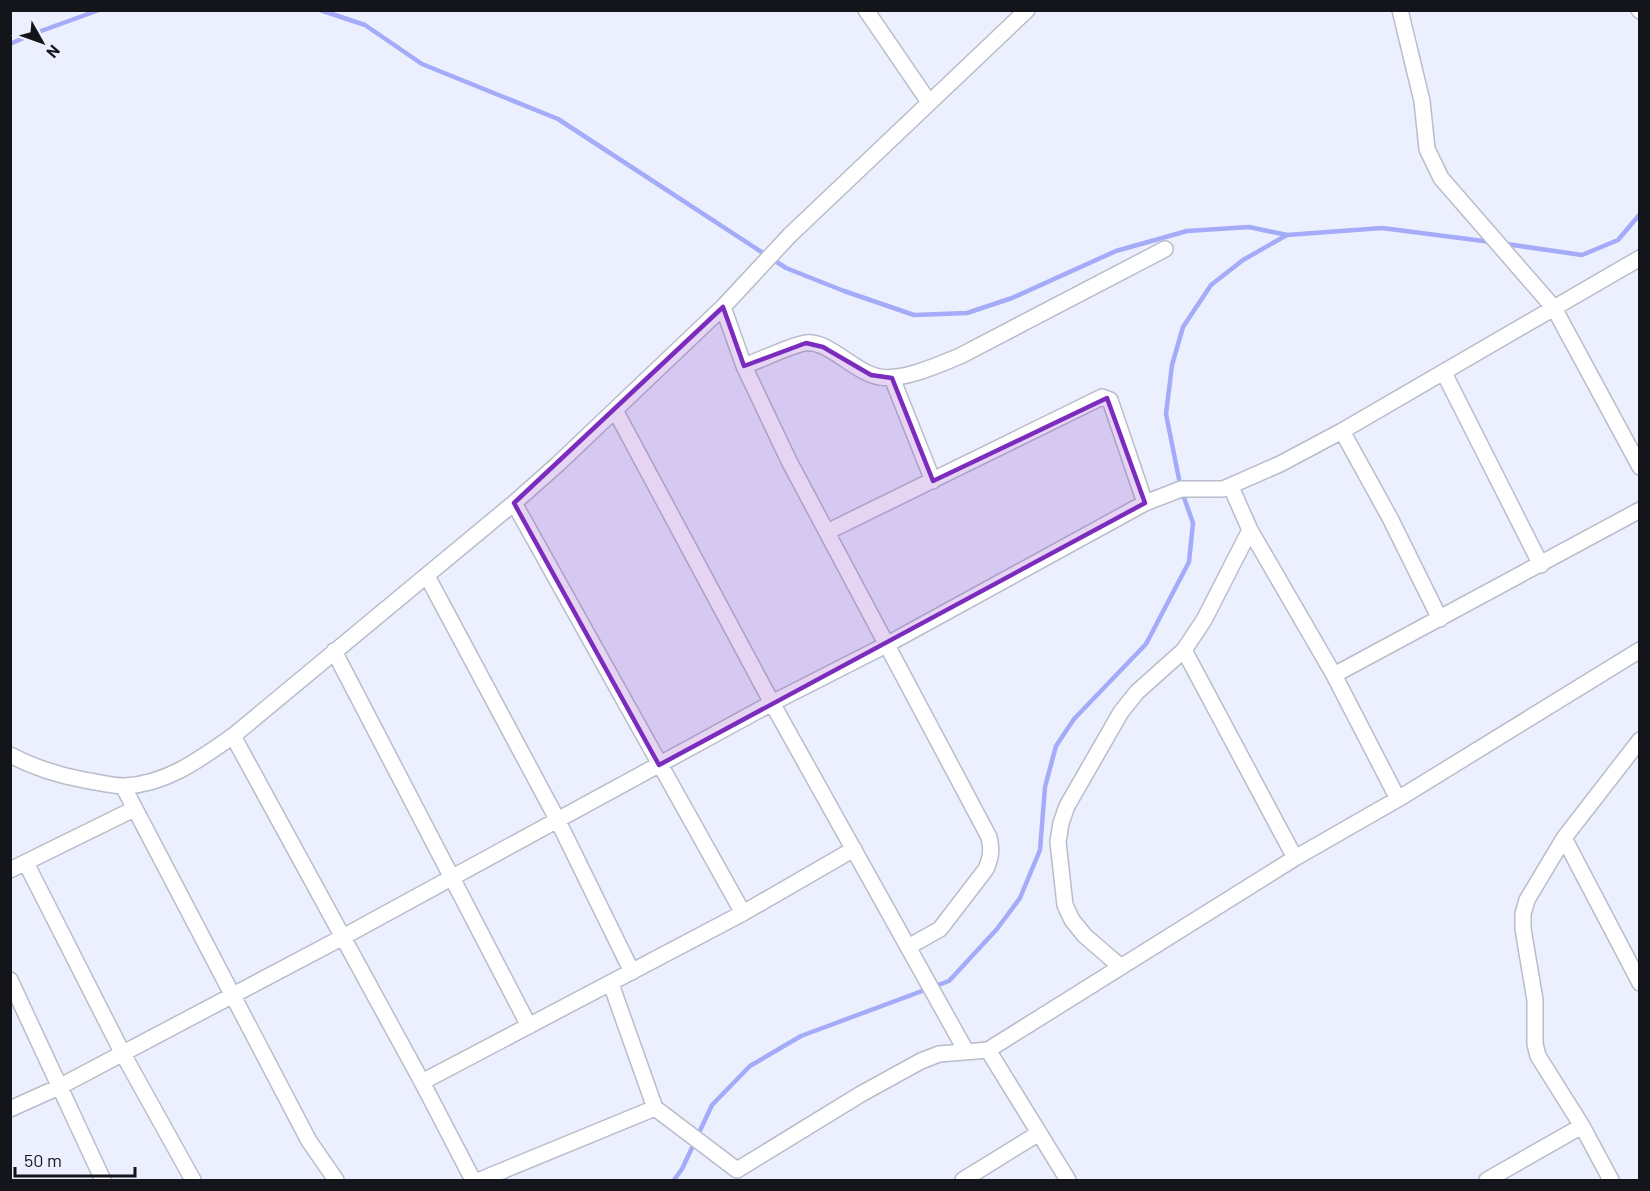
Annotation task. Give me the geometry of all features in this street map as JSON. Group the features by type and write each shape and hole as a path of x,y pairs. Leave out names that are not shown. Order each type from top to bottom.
{"street":[{"path":"866,10 929,102"},
{"path":"10,755 53,774 123,786 171,775 233,736 514,503 723,307 790,235 1026,10"},
{"path":"1400,10 1422,101 1427,149 1432,163 1441,178 1554,308 1640,466"},
{"path":"744,366 806,343 823,347 871,375 892,378 937,366 1166,249"},
{"path":"10,1109 60,1087 343,937 557,819 772,703 886,645 1145,503 1181,489 1212,491 1231,487 1342,431 1640,258"},
{"path":"723,307 744,366 789,461 989,837 992,848 987,869 946,923 934,934 908,947"},
{"path":"1444,373 1541,565"},
{"path":"892,378 933,481"},
{"path":"828,532 1105,397 1110,400 1145,503"},
{"path":"615,410 772,703 966,1051"},
{"path":"1342,431 1390,518 1440,619"},
{"path":"1231,487 1250,530 1334,675 1398,799"},
{"path":"514,503 743,913"},
{"path":"1334,675 1640,510"},
{"path":"1121,967 1084,936 1072,920 1065,905 1058,842 1061,823 1067,806 1121,712 1137,692 1184,650 1204,620 1250,530"},
{"path":"427,576 557,819 632,972"},
{"path":"1184,650 1295,858"},
{"path":"611,984 655,1108 736,1175 861,1094 921,1060 939,1054 988,1050 1295,858 1398,799 1640,650"},
{"path":"334,651 529,1026"},
{"path":"233,736 473,1180"},
{"path":"1611,1180 1582,1126 1538,1056 1535,1044 1535,1000 1523,929 1523,914 1527,900 1564,838 1638,746"},
{"path":"123,786 313,1149 336,1180"},
{"path":"10,870 134,809"},
{"path":"1564,838 1640,983"},
{"path":"422,1082 743,913 854,849"},
{"path":"26,863 123,1054 193,1180"},
{"path":"10,980 103,1180"},
{"path":"988,1050 1068,1180"},
{"path":"480,1180 655,1108"},
{"path":"1487,1180 1582,1126"},
{"path":"963,1180 1039,1133"}],"highlighted area":[{"path":"723,307 744,366 806,343 823,347 871,375 892,378 933,481 1107,398 1145,503 659,765 514,503"}],"waterway":[{"path":"10,44 99,10"},
{"path":"320,10 365,25 422,64 558,119 786,268 914,315 967,313 1012,298 1116,251 1187,231 1249,227 1287,235 1382,228 1491,242"},
{"path":"1506,244 1582,255 1618,240 1640,214"},
{"path":"674,1180 682,1169 712,1105 750,1066 801,1036 949,981 997,929 1020,898 1040,850 1045,787 1056,746 1074,719 1146,644 1189,562 1193,523 1181,489 1166,414 1172,365 1183,327 1211,285 1243,260 1287,235"}]}
